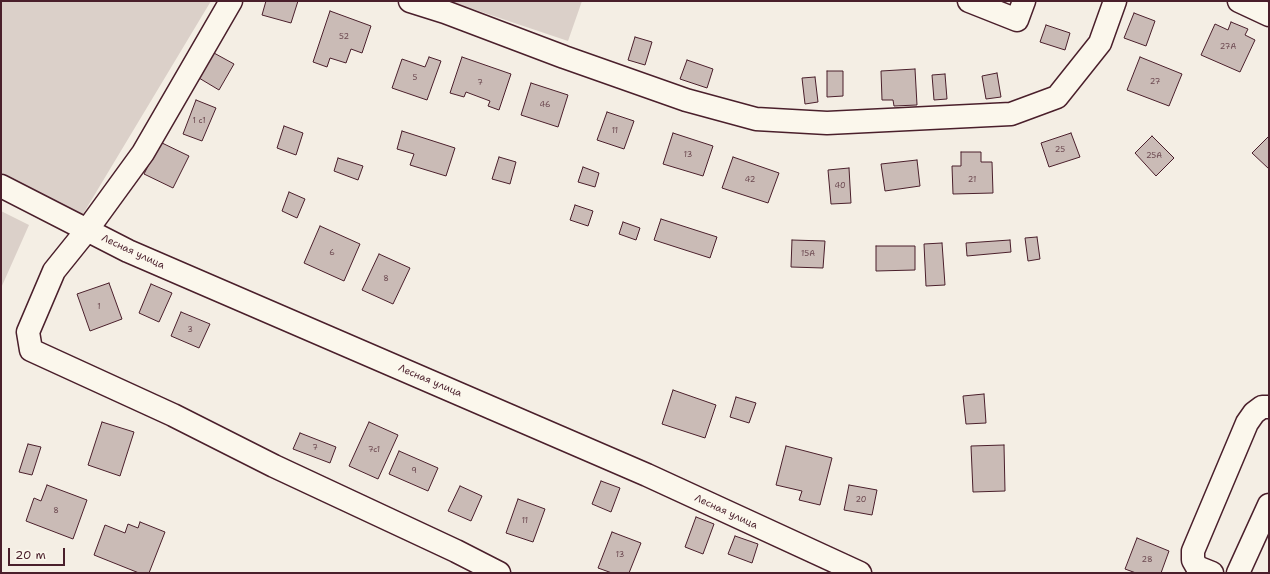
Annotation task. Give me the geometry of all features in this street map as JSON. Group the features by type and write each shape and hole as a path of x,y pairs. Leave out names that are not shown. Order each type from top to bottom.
{"street":[{"path":"231,1 143,153 87,230 54,271 28,332 31,350 173,415 274,466 500,573"},
{"path":"410,1 445,12 686,100 756,120 827,123 1011,114 1057,97 1100,42 1115,1"},
{"path":"968,1 1017,20 1024,1"},
{"path":"1239,1 1269,14"},
{"name":"Лесная улица","path":"1,186 128,251 646,475 860,573"},
{"path":"1212,573 1197,567 1193,560 1193,551 1247,423 1254,413 1262,407 1269,407"},
{"path":"1238,573 1269,505"}],"shaded area":[{"path":"1,1 211,1 80,219 1,176"},
{"path":"449,1 582,1 568,41"},
{"path":"1,211 29,225 1,288"}],"building":[{"path":"266,1 298,1 291,23 262,15"},
{"path":"330,11 371,26 362,53 351,49 346,63 330,58 327,67 313,62"},
{"path":"1134,13 1155,21 1146,46 1124,38"},
{"path":"1231,22 1248,29 1245,35 1255,40 1240,72 1201,55 1215,24 1228,30"},
{"path":"1046,25 1070,33 1065,50 1040,42"},
{"path":"635,37 652,42 645,65 628,60"},
{"path":"214,53 234,64 219,90 199,78"},
{"path":"429,57 441,61 427,100 392,88 402,59 425,67"},
{"path":"462,57 511,74 499,110 488,106 490,101 466,92 464,97 450,93"},
{"path":"1140,57 1182,74 1169,106 1127,90"},
{"path":"687,60 713,69 707,88 680,79"},
{"path":"915,69 917,105 894,106 893,100 882,100 881,71"},
{"path":"827,71 843,71 843,96 827,97"},
{"path":"997,73 1001,97 986,99 982,76"},
{"path":"945,74 947,99 934,100 932,75"},
{"path":"815,77 818,102 805,104 802,78"},
{"path":"531,83 568,95 558,127 521,115"},
{"path":"196,100 216,108 202,141 183,134"},
{"path":"607,112 634,121 624,149 597,140"},
{"path":"284,126 303,133 296,155 277,148"},
{"path":"402,131 455,148 446,176 410,165 414,154 397,149"},
{"path":"673,133 713,146 703,176 663,164"},
{"path":"1071,133 1080,157 1049,167 1041,143"},
{"path":"1152,136 1174,158 1156,176 1135,153"},
{"path":"1269,136 1269,169 1252,153"},
{"path":"160,142 189,156 173,188 144,174"},
{"path":"961,152 981,152 981,162 992,162 993,193 953,194 952,166 961,166"},
{"path":"499,157 516,162 510,184 492,179"},
{"path":"733,157 779,173 768,203 722,188"},
{"path":"338,158 363,166 358,180 334,171"},
{"path":"917,160 920,186 885,191 881,164"},
{"path":"583,167 599,173 595,187 578,182"},
{"path":"849,168 851,203 831,204 828,170"},
{"path":"289,192 305,199 297,218 282,211"},
{"path":"575,205 593,211 588,226 570,220"},
{"path":"661,219 717,237 710,258 654,240"},
{"path":"623,222 640,228 636,240 619,234"},
{"path":"320,226 360,244 344,281 304,263"},
{"path":"1037,237 1040,259 1028,261 1025,238"},
{"path":"792,240 825,241 823,268 791,267"},
{"path":"1010,240 1011,252 967,256 966,243"},
{"path":"942,243 945,285 926,286 924,244"},
{"path":"876,246 915,246 915,270 876,271"},
{"path":"379,254 410,268 393,304 362,290"},
{"path":"109,283 122,319 90,331 77,294"},
{"path":"151,284 172,293 159,322 139,313"},
{"path":"181,312 210,324 199,348 171,336"},
{"path":"673,390 716,405 705,438 662,424"},
{"path":"984,394 986,423 966,424 963,396"},
{"path":"736,397 756,403 749,423 730,417"},
{"path":"102,422 134,432 120,476 88,465"},
{"path":"369,422 398,435 378,479 349,466"},
{"path":"300,433 336,447 330,463 293,449"},
{"path":"28,444 41,447 32,475 19,472"},
{"path":"1004,445 1005,491 973,492 971,446"},
{"path":"786,446 832,458 820,505 799,500 802,491 776,485"},
{"path":"399,451 438,468 428,491 389,474"},
{"path":"601,481 620,488 611,512 592,504"},
{"path":"47,485 87,500 73,539 26,521 34,498 41,501"},
{"path":"849,485 877,490 872,515 844,510"},
{"path":"460,486 482,496 471,521 448,511"},
{"path":"518,499 545,509 533,542 506,533"},
{"path":"696,517 714,524 703,554 685,547"},
{"path":"140,522 165,532 149,573 139,573 94,555 105,525 125,533 128,524 138,528"},
{"path":"612,532 641,543 629,573 612,573 598,568"},
{"path":"735,536 758,544 752,563 728,554"},
{"path":"1137,538 1169,551 1161,573 1136,573 1125,569"}]}
